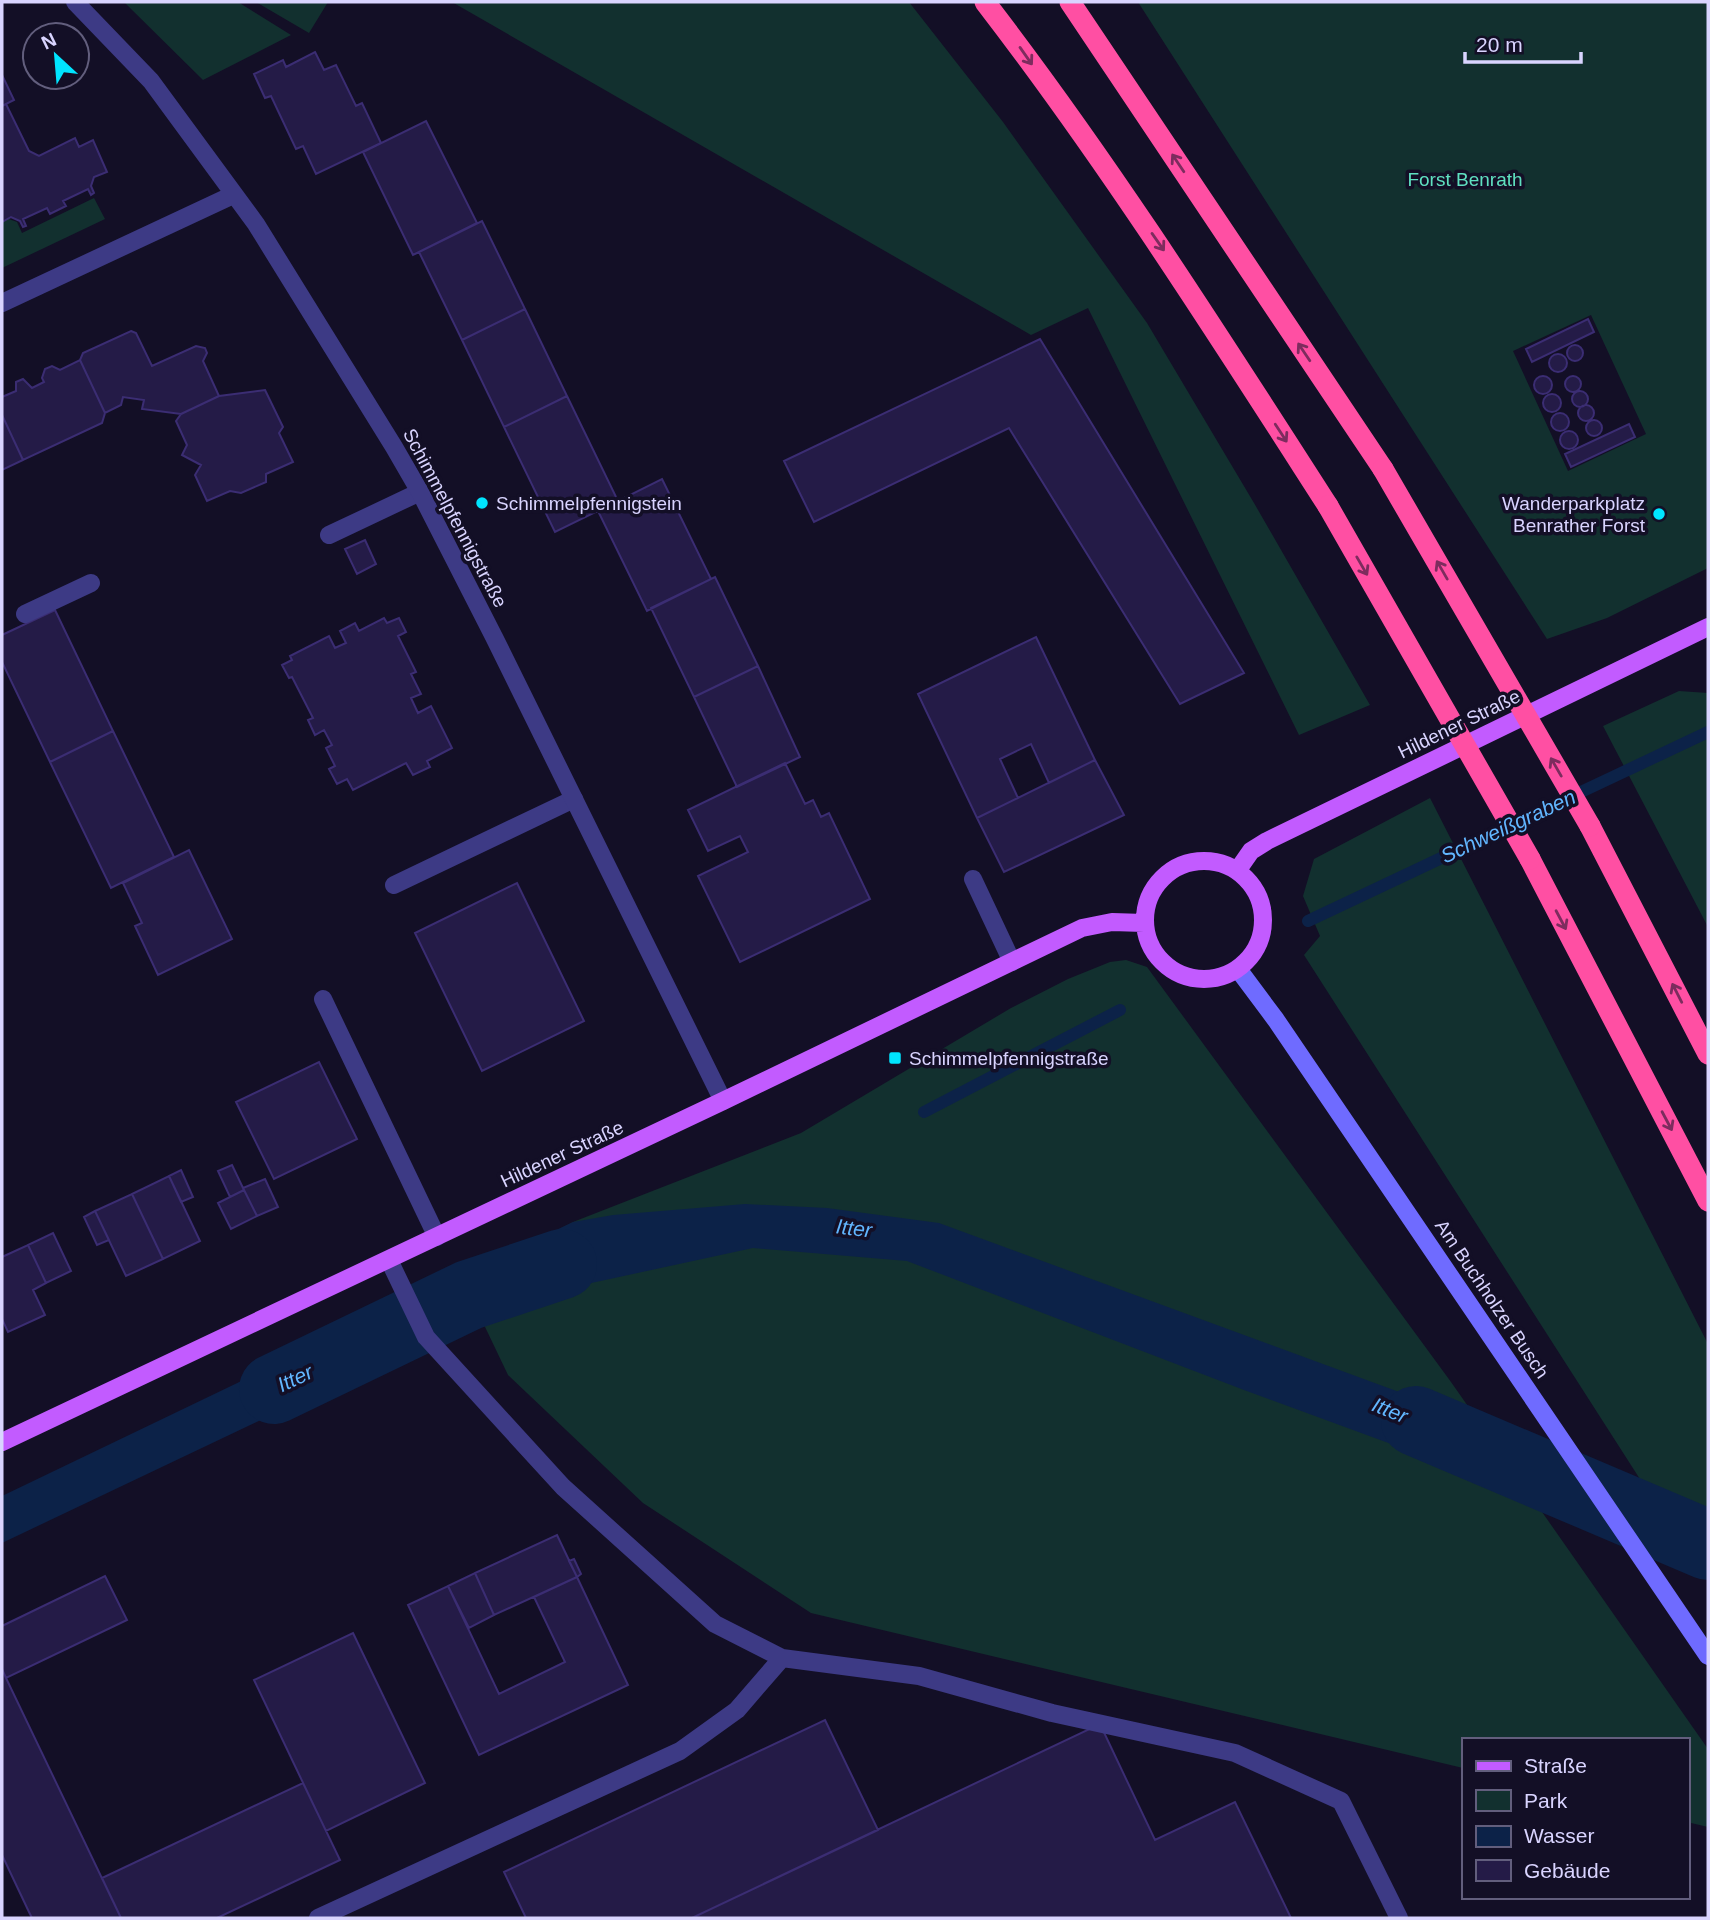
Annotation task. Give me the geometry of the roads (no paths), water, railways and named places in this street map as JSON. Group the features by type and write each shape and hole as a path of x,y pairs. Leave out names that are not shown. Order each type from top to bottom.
{"highway":[{"path":"985,2 1169,258 1328,506 1530,859 1708,1200"},
{"path":"1069,2 1383,469 1590,825 1708,1054"}],"main road":[{"name":"Hildener Straße","path":"1237,871 1251,852 1268,841 1708,627"},
{"path":"1201,861 1220,863 1237,871 1249,881 1258,895 1263,911 1259,944 1238,969 1222,977 1204,980 1186,977 1170,969 1147,941 1144,923 1146,904 1154,887 1167,873 1183,865 1201,861"},
{"name":"Hildener Straße","path":"2,1442 392,1267 438,1237 1082,928 1112,922 1144,923"},
{"name":"Am Buchholzer Busch","path":"1238,969 1545,1413 1708,1656"}],"street":[{"name":"Schimmelpfennigstraße","path":"75,2 150,81 256,224 420,492 723,1101"},
{"path":"2,303 233,195"},
{"path":"329,535 420,492"},
{"path":"26,614 91,583"},
{"path":"394,885 574,799"},
{"path":"973,879 1012,962"},
{"path":"323,999 438,1237"},
{"path":"392,1267 426,1337 563,1487 715,1624 782,1658 919,1676 1052,1713 1235,1753 1341,1801 1399,1918"},
{"path":"318,1918 680,1751 737,1710 782,1658"}],"water":[{"path":"745,1204 827,1208 939,1223 1478,1421 1530,1495 1244,1390 907,1261 753,1248 476,1308 460,1276 573,1222 613,1215"},
{"path":"350,1329 370,1368 2,1543 2,1496"},
{"path":"1663,1515 1708,1531 1708,1569 1693,1564"}],"waterway":[{"name":"Schweißgraben","path":"1308,921 1708,732"},
{"name":"Schweißgraben","path":"924,1112 1120,1010"},
{"name":"Itter","path":"274,1389 469,1295 562,1264"},
{"name":"Itter","path":"1416,1421 1708,1545"}],"place":[{"name":"Schimmelpfennigstein","path":"482,503"},
{"name":"Wanderparkplatz Benrather Forst","path":"1659,514"},
{"name":"Schimmelpfennigstraße","path":"895,1058"}],"park label":[{"name":"Forst Benrath","path":"1465,179"}]}
